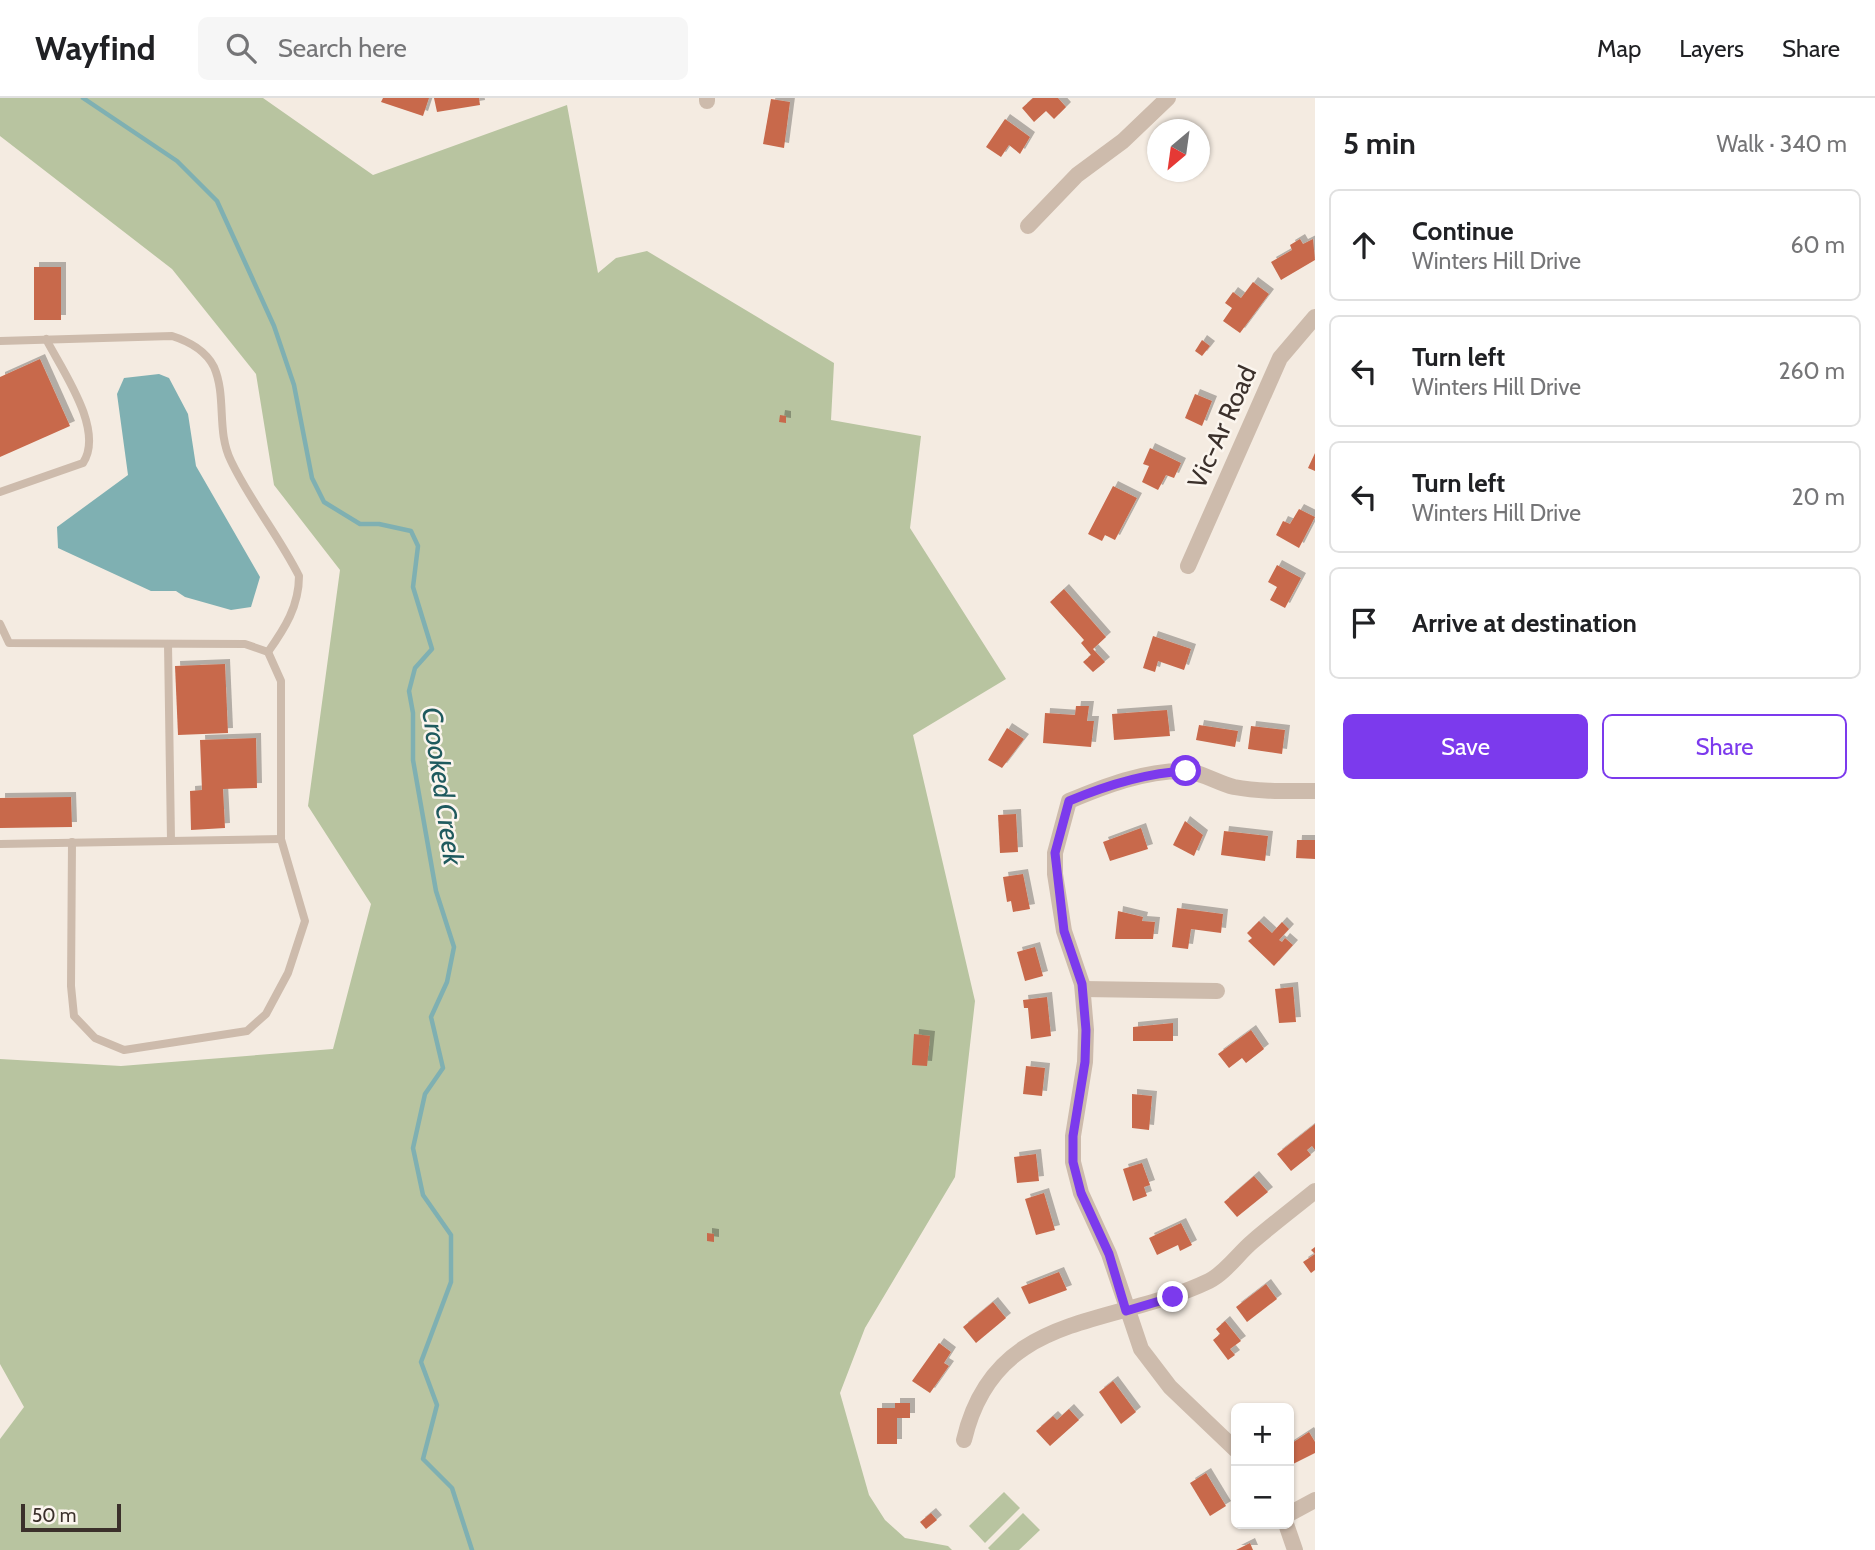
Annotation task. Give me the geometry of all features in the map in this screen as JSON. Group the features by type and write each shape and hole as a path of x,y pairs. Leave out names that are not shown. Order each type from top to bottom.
{"street":[{"path":"1028,226 1077,175 1123,141 1168,98"},
{"name":"Vic-Ar Road","path":"1188,566 1280,358 1315,317"},
{"path":"1231,1445 1170,1387 1141,1349 1109,1254 1081,1193 1073,1162 1073,1136 1085,1062 1083,989 1064,931 1055,874 1055,853 1069,801 1103,787 1157,773 1186,771 1232,786 1269,792 1315,791"},
{"path":"1083,989 1217,991"},
{"path":"964,1440 973,1410 985,1384 1011,1356 1050,1332 1126,1311 1213,1280 1251,1243 1315,1191"},
{"path":"1294,1511 1315,1500"},
{"path":"1288,1529 1295,1550"}],"lane":[{"path":"0,341 172,336 190,342 213,365 221,392 223,435 230,460 299,576 299,597 283,631 268,652"},
{"path":"0,492 83,463 89,454 90,437 85,414 46,339"},
{"path":"0,624 5,644 245,644 268,652 281,681 281,839 305,921 288,973 266,1014 247,1031 124,1050 95,1038 74,1016 71,986 72,842"},
{"path":"167,644 171,840"},
{"path":"0,844 281,839"}],"green space":[{"path":"0,98 263,98 373,175 567,105 598,273 616,258 647,251 834,363 831,420 921,436 910,528 1006,679 913,735 975,1001 955,1177 865,1328 840,1393 869,1495 885,1520 905,1538 948,1546 952,1550 0,1550 0,1439 24,1407 0,1364 0,1059 121,1066 333,1049 371,904 308,806 340,570 274,485 256,374 172,269 0,136"},
{"path":"1004,1492 1020,1508 985,1543 969,1526"},
{"path":"1023,1513 1040,1530 1019,1550 990,1550 988,1548"}],"water":[{"path":"159,374 169,378 188,414 196,466 260,577 251,607 231,610 185,597 176,591 151,591 58,548 57,527 128,475 117,394 124,378"}],"building":[{"path":"383,98 429,98 423,116 381,102"},
{"path":"434,98 479,98 480,105 437,112"},
{"path":"1033,98 1058,98 1066,107 1054,119 1046,111 1034,122 1022,108"},
{"path":"771,99 790,102 784,148 763,144"},
{"path":"1005,119 1030,137 1020,154 1009,145 1001,157 986,147"},
{"path":"1300,239 1303,244 1313,239 1315,260 1281,280 1271,262 1292,250 1290,245"},
{"path":"34,267 61,267 61,320 34,320"},
{"path":"1253,282 1269,294 1240,333 1223,321 1232,308 1225,303 1233,292 1241,298"},
{"path":"1202,340 1210,346 1202,356 1195,351"},
{"path":"40,359 70,426 0,457 0,377"},
{"path":"1195,394 1212,401 1202,426 1185,418"},
{"path":"780,415 786,416 786,423 779,422"},
{"path":"1150,448 1181,463 1174,478 1166,475 1158,490 1142,482 1149,466 1143,464"},
{"path":"1315,453 1315,471 1308,468"},
{"path":"1113,486 1137,498 1115,540 1105,535 1102,541 1088,534"},
{"path":"1299,509 1315,517 1299,548 1276,535 1283,521 1290,524"},
{"path":"1277,565 1301,578 1285,608 1270,600 1277,587 1268,582"},
{"path":"1064,589 1106,637 1093,649 1105,662 1093,672 1083,662 1091,655 1081,643 1084,640 1050,602"},
{"path":"1153,636 1191,649 1184,670 1158,661 1155,672 1143,668"},
{"path":"225,664 228,733 178,735 175,666"},
{"path":"1076,706 1089,706 1087,721 1094,721 1091,747 1043,743 1045,713 1075,715"},
{"path":"1167,710 1170,736 1114,740 1112,714"},
{"path":"1199,725 1238,731 1235,747 1196,740"},
{"path":"1251,726 1285,730 1282,754 1248,749"},
{"path":"1007,728 1024,739 1002,768 988,760"},
{"path":"256,738 257,788 223,789 225,828 191,830 190,791 202,790 200,740"},
{"path":"71,797 72,827 0,828 0,798"},
{"path":"1016,814 1018,852 1000,853 998,815"},
{"path":"1185,821 1203,835 1194,856 1173,845"},
{"path":"1141,828 1148,849 1110,861 1103,842"},
{"path":"1224,831 1268,836 1265,861 1221,855"},
{"path":"1297,840 1315,840 1315,859 1296,858"},
{"path":"1023,874 1030,909 1013,912 1011,901 1007,902 1003,877"},
{"path":"1177,908 1223,914 1221,933 1191,929 1188,949 1172,947"},
{"path":"1118,911 1143,917 1142,921 1155,922 1153,939 1115,939"},
{"path":"1259,921 1272,933 1282,922 1289,929 1279,940 1282,942 1285,938 1293,945 1274,966 1248,941 1252,938 1247,933"},
{"path":"1035,947 1043,976 1025,981 1017,952"},
{"path":"1293,987 1296,1022 1279,1023 1275,989"},
{"path":"1047,997 1051,1036 1031,1039 1028,1008 1024,1008 1023,1000"},
{"path":"1173,1023 1173,1041 1133,1041 1133,1027"},
{"path":"1251,1030 1264,1049 1246,1063 1242,1058 1229,1068 1218,1054"},
{"path":"914,1034 930,1036 927,1066 912,1065"},
{"path":"1026,1066 1045,1068 1042,1096 1023,1094"},
{"path":"1132,1094 1152,1096 1149,1130 1132,1128"},
{"path":"1315,1124 1315,1150 1312,1146 1307,1150 1311,1155 1291,1171 1277,1154"},
{"path":"1036,1154 1039,1181 1017,1183 1014,1157"},
{"path":"1142,1163 1150,1185 1144,1187 1147,1196 1133,1201 1123,1169"},
{"path":"1254,1176 1268,1192 1237,1217 1224,1202"},
{"path":"1044,1193 1055,1230 1036,1235 1025,1199"},
{"path":"1181,1223 1192,1245 1180,1251 1178,1245 1157,1255 1149,1238"},
{"path":"707,1233 714,1234 714,1242 707,1241"},
{"path":"1315,1254 1315,1270 1311,1273 1303,1262"},
{"path":"1059,1272 1067,1290 1029,1304 1021,1287"},
{"path":"1266,1284 1277,1299 1247,1322 1236,1307"},
{"path":"993,1302 1006,1318 976,1343 963,1327"},
{"path":"1225,1321 1241,1341 1230,1349 1235,1355 1228,1360 1213,1340 1220,1334 1216,1329"},
{"path":"939,1343 951,1352 944,1363 949,1366 930,1393 912,1381"},
{"path":"1113,1381 1136,1412 1121,1424 1099,1392"},
{"path":"895,1403 910,1403 910,1418 897,1418 897,1444 877,1444 877,1408 895,1408"},
{"path":"1069,1409 1079,1420 1050,1446 1036,1431 1053,1416 1057,1420"},
{"path":"1309,1432 1315,1442 1315,1453 1294,1464 1294,1442"},
{"path":"1206,1473 1226,1506 1210,1516 1190,1483"},
{"path":"931,1513 937,1520 926,1529 920,1522"},
{"path":"1250,1543 1253,1550 1236,1550"}],"waterway":[{"name":"Crooked Creek","path":"83,98 177,161 217,201 274,326 294,385 312,478 324,502 360,524 379,524 411,531 418,546 413,587 432,649 415,668 409,691 413,713 413,760 436,891 454,947 447,982 431,1017 443,1068 425,1094 413,1148 423,1195 451,1235 451,1282 421,1362 437,1405 423,1459 452,1488 472,1550"}],"route":[{"path":"1173,1297 1126,1311 1109,1254 1081,1193 1073,1162 1073,1136 1085,1062 1086,1030 1082,984 1064,931 1055,874 1055,853 1069,801 1103,787 1157,773 1186,771"}]}
